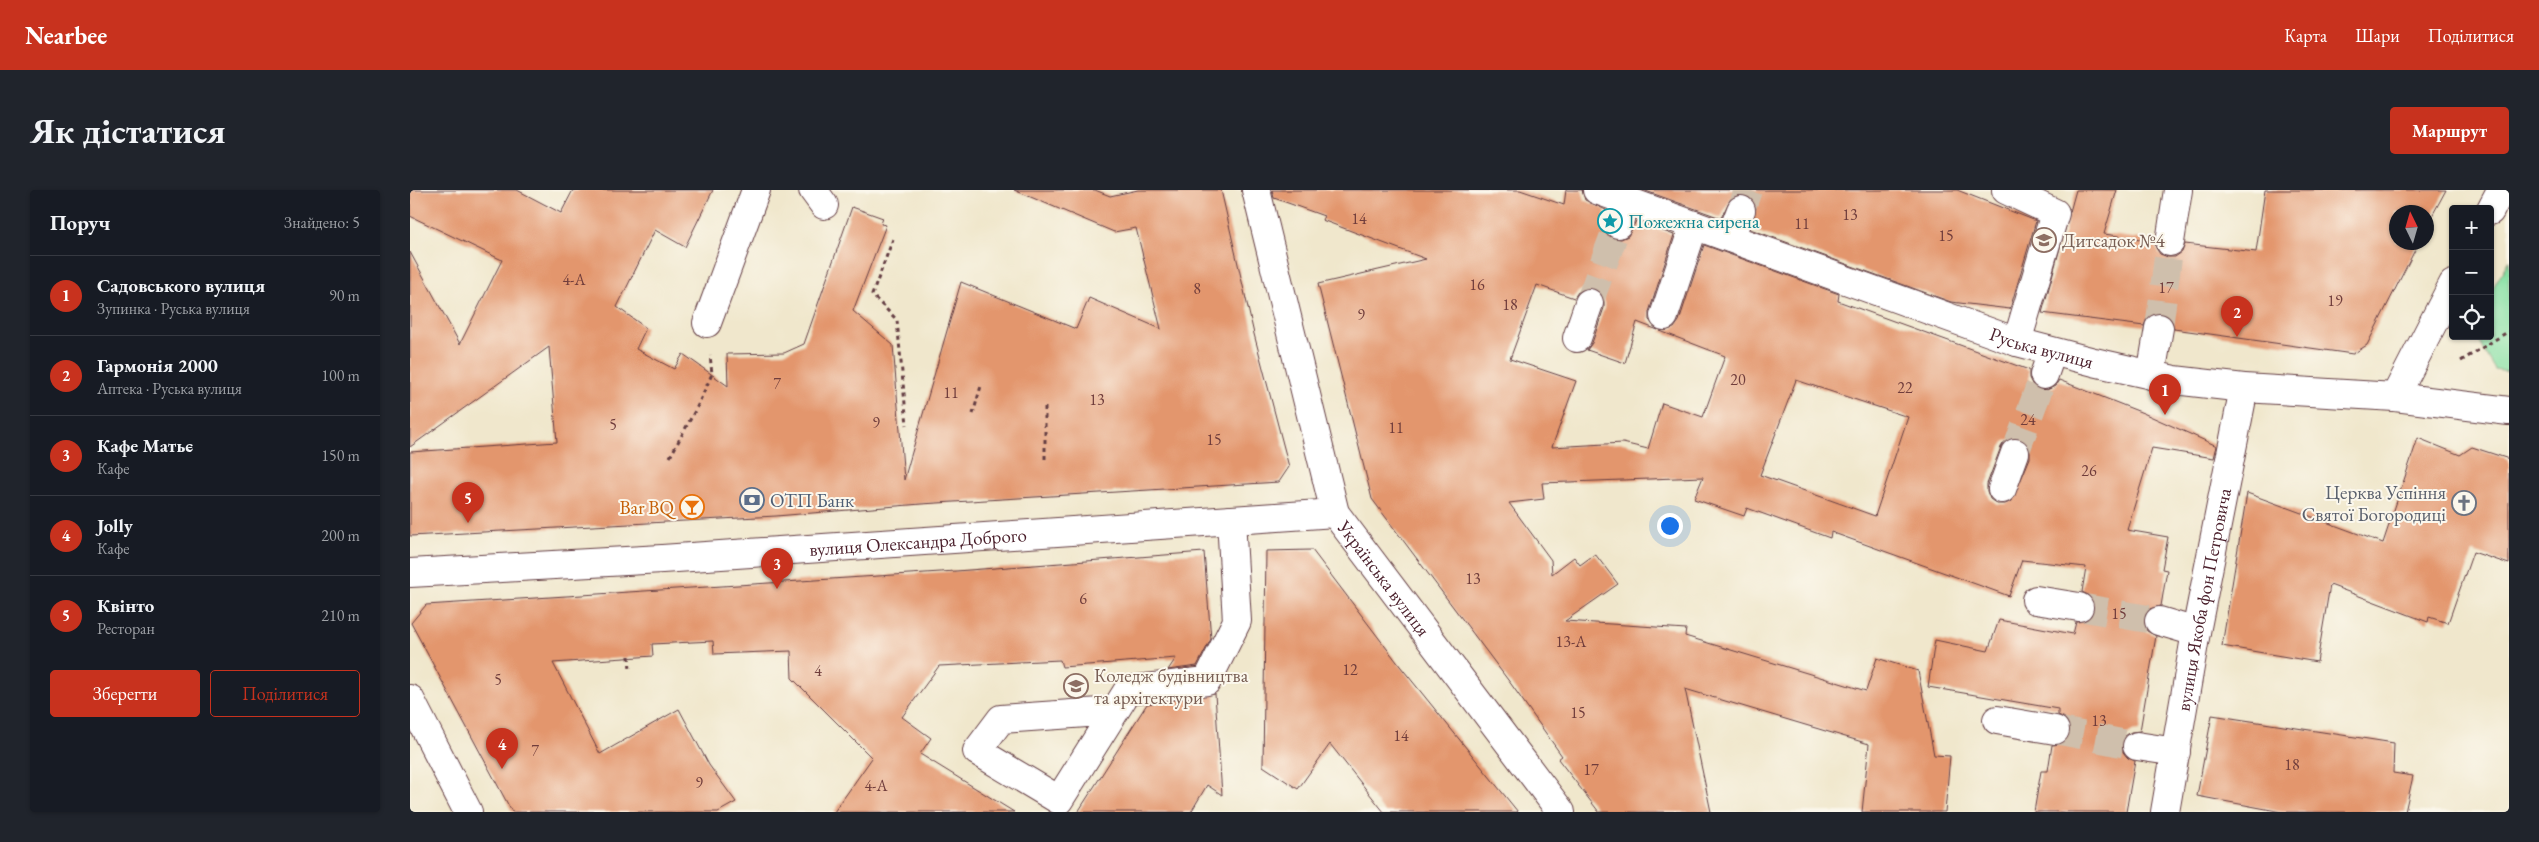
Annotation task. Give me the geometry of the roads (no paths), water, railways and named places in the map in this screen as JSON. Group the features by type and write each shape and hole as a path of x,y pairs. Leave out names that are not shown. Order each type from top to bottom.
{"street":[{"path":"707,323 756,190"},
{"name":"Українська вулиця","path":"1256,190 1335,513 1561,812"},
{"name":"Руська вулиця","path":"1597,190 1622,212 1694,224 2017,342 2048,364 2151,375 2174,380 2244,388 2395,397 2509,411"},
{"path":"2006,190 2055,213 2017,342"},
{"path":"2170,242 2178,190"},
{"path":"2493,205 2501,190"},
{"path":"1730,238 1741,210"},
{"path":"1664,316 1694,224"},
{"path":"2395,397 2449,292"},
{"path":"1577,338 1589,303"},
{"path":"2151,375 2159,328"},
{"name":"вулиця Якоба фон Петровича","path":"2165,812 2196,632 2244,388"},
{"path":"2002,489 2015,453"},
{"name":"вулиця Олександра Доброго","path":"410,573 671,559 1335,513"},
{"path":"1115,711 1001,719 977,751 1059,800 1115,711 1128,690 1207,681 1238,621 1231,520"},
{"path":"2036,600 2079,607"},
{"path":"2159,621 2196,632"},
{"path":"410,699 468,812"},
{"path":"1997,720 2055,730"},
{"path":"2138,746 2176,752"}],"tunnel":[{"path":"1741,210 1748,190"},
{"path":"1589,303 1618,224"},
{"path":"2159,328 2170,242"},
{"path":"2015,453 2044,375"},
{"path":"2079,607 2159,621"},
{"path":"2055,730 2137,746"}],"place":[{"name":"Пожежна сирена","path":"1610,221"},
{"name":"Дитсадок №4","path":"2044,240"},
{"name":"Гармонія 2000","path":"2237,337"},
{"name":"Садовського вулиця","path":"2165,415"},
{"name":"ОТП Банк","path":"752,500"},
{"name":"Церква Успіння Святої Богородиці","path":"2464,503"},
{"name":"Bar BQ","path":"692,507"},
{"name":"Квінто","path":"468,523"},
{"name":"Кафе Матьє","path":"777,589"},
{"name":"Коледж будівництва та архітектури","path":"1076,686"},
{"name":"Jolly","path":"502,769"}]}
